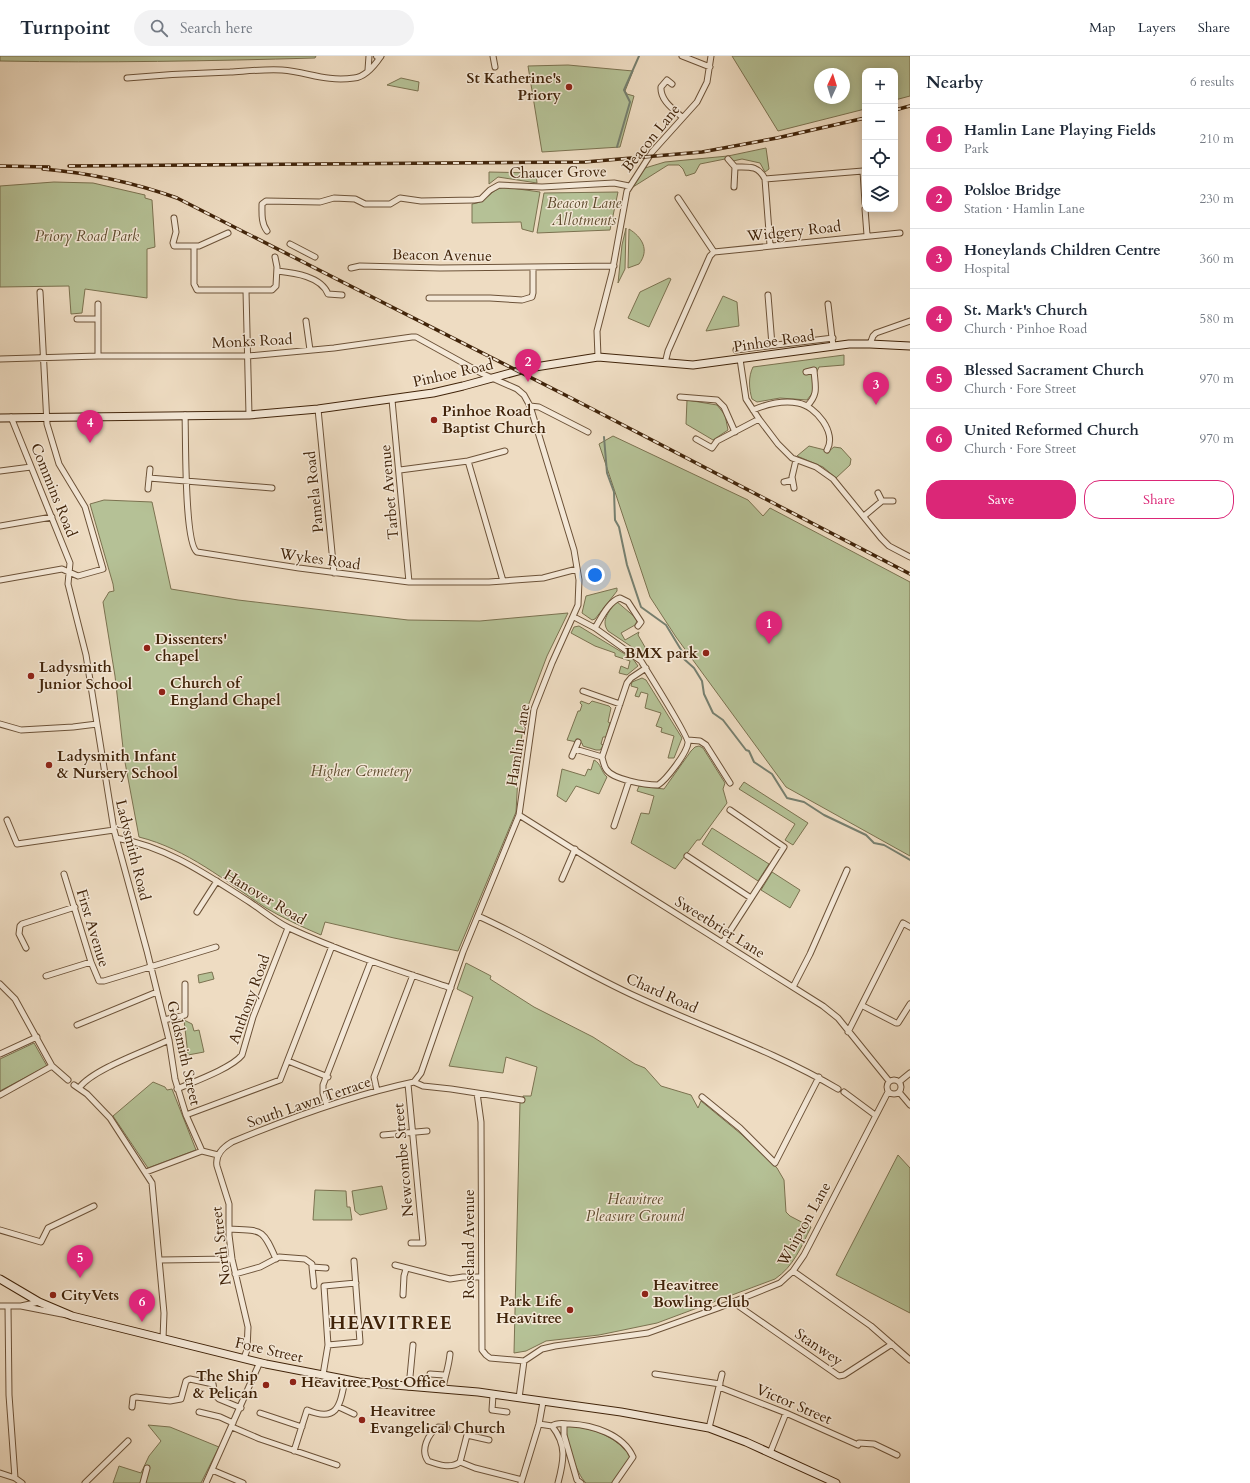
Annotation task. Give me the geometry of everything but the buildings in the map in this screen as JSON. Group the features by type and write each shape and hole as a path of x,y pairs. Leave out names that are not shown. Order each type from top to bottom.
{"main road":[{"name":"Pinhoe Road","path":"0,418 249,415 318,409 392,400 463,386 529,368 598,357 693,365 833,346 870,344 910,346"},
{"name":"Fore Street","path":"0,1279 39,1302 72,1316 260,1362 345,1380 409,1387 443,1388 519,1398 621,1412 709,1428 770,1453 836,1483"}],"street":[{"path":"368,70 369,56"},
{"path":"127,78 159,75 270,70 289,71 316,78 354,78 376,64 380,56 377,56"},
{"path":"492,56 494,67"},
{"path":"682,56 710,67"},
{"name":"Beacon Lane","path":"598,357 596,331 614,266 624,205 629,186 652,152 701,95 710,67 711,56"},
{"path":"672,84 667,80 661,87 661,91 668,104 682,117"},
{"path":"728,159 735,167 734,187"},
{"path":"735,167 754,167 765,179 770,245"},
{"path":"765,179 863,171 863,176"},
{"name":"Chaucer Grove","path":"267,231 263,224 262,204 270,200 320,202 334,198 355,199 365,204 390,204 400,198 421,200 478,200 494,187 499,185 542,187 614,183 629,186"},
{"path":"665,363 668,351 709,258 714,252 678,198"},
{"path":"865,212 867,235"},
{"path":"174,218 176,232 174,245 194,247 228,233"},
{"name":"Widgery Road","path":"714,252 900,232"},
{"path":"290,244 315,257"},
{"path":"194,247 194,284 197,290 246,291 274,289 277,272 275,256"},
{"name":"Beacon Avenue","path":"351,268 360,266 440,268 614,266"},
{"path":"429,298 490,298 526,300 532,297 533,293 533,267"},
{"path":"277,272 303,276 317,282 328,294 342,295"},
{"path":"246,291 249,415"},
{"path":"0,580 62,569 78,576 103,569 85,507 59,464 45,418 40,292"},
{"path":"768,295 772,345"},
{"path":"98,304 98,356"},
{"path":"828,304 833,346"},
{"path":"77,319 98,319"},
{"path":"306,321 310,350"},
{"path":"870,344 873,336 876,334 910,321"},
{"name":"Monks Road","path":"0,359 98,356 248,356 416,337 483,374 494,378"},
{"path":"736,350 833,338"},
{"path":"740,359 746,399 778,444 796,460 816,467 833,479 889,546 910,556"},
{"path":"806,372 814,370 817,384 813,399 807,406"},
{"name":"Hamlin Lane","path":"414,1082 421,1073 463,952 519,815 534,709 552,663 574,616 579,597 574,550 530,406 524,395 517,389 494,378"},
{"path":"680,397 717,400 724,407 735,432"},
{"name":"Tarbet Avenue","path":"392,400 400,470 409,582"},
{"path":"753,410 768,404 781,402 797,402 807,406 822,420 828,430 831,438 827,450"},
{"path":"530,406 539,406 588,432"},
{"name":"Pamela Road","path":"318,409 334,573"},
{"name":"Wykes Road","path":"185,415 188,511 195,551 334,573 409,582 503,581 542,578 577,569"},
{"name":"Commins Road","path":"11,417 70,563 69,572"},
{"path":"696,439 712,448 717,441 759,419"},
{"path":"400,470 468,461 505,451"},
{"path":"794,488 792,480 796,460"},
{"path":"468,461 503,581"},
{"path":"0,471 31,467"},
{"path":"148,489 150,469"},
{"path":"149,478 272,488"},
{"path":"784,482 792,480"},
{"path":"878,493 882,501"},
{"path":"864,516 882,501 893,501"},
{"path":"0,526 52,517"},
{"name":"Ladysmith Road","path":"69,572 68,584 86,655 114,830 151,966"},
{"path":"595,628 611,604 616,599 620,598 628,602 642,622 638,626"},
{"path":"574,616 595,628 641,661 646,668 688,740 687,748 664,781 658,785 630,781 610,773 606,769 602,757 630,678 646,668"},
{"path":"583,691 620,704"},
{"path":"0,724 21,730 73,728 96,724"},
{"path":"688,740 700,741 706,744 730,782"},
{"path":"572,756 578,742"},
{"path":"575,749 602,757"},
{"path":"614,826 630,781"},
{"path":"723,942 784,847 730,810"},
{"name":"Sweetbrier Lane","path":"519,815 723,942 834,1014 889,1081"},
{"path":"7,820 17,844 114,830"},
{"name":"Hanover Road","path":"116,838 149,845 177,858 216,881 288,928 332,946 451,988"},
{"path":"562,879 575,849"},
{"path":"688,856 751,898"},
{"path":"793,987 810,954 847,870"},
{"name":"First Avenue","path":"64,874 95,976 99,981 101,982 151,966"},
{"path":"197,912 216,881"},
{"path":"26,948 19,934 20,926 22,924 75,907"},
{"name":"Chard Road","path":"478,916 636,997 760,1050 819,1077 838,1089"},
{"path":"848,1032 863,1006 903,923 910,927"},
{"name":"Anthony Road","path":"177,1089 222,1068 239,1059 242,1055 253,1018 288,928"},
{"path":"186,1115 280,1080 332,946"},
{"path":"151,966 216,947"},
{"path":"327,1106 322,1088 328,1077 371,960"},
{"path":"46,976 91,962"},
{"name":"Goldsmith Street","path":"151,966 169,1040 177,1089 186,1115 202,1151"},
{"path":"377,1091 374,1077 413,975"},
{"path":"0,984 15,999 52,1066 68,1080"},
{"path":"164,1020 185,1015 185,984"},
{"path":"77,1025 157,992"},
{"path":"863,1006 898,1023 910,1004"},
{"path":"0,1054 37,1037"},
{"path":"163,1339 164,1313 154,1189 146,1172 110,1118 76,1086 98,1073 169,1040"},
{"path":"288,1061 328,1077"},
{"path":"0,1095 52,1066"},
{"path":"899,1082 910,1073"},
{"path":"702,1097 740,1128 775,1164 819,1077"},
{"path":"899,1082 894,1080 889,1081 887,1085 888,1092 895,1094 899,1092"},
{"path":"414,1082 423,1086 522,1100"},
{"name":"South Lawn Terrace","path":"218,1155 222,1149 232,1142 327,1106 414,1082"},
{"path":"899,1082 901,1088 899,1092"},
{"name":"Newcombe Street","path":"408,1084 423,1243 411,1244"},
{"path":"844,1092 875,1114"},
{"name":"Whipton Lane","path":"524,1361 542,1349 555,1346 648,1333 735,1302 780,1283 793,1271 804,1255 875,1114 888,1092"},
{"path":"899,1092 910,1105"},
{"name":"Roseland Avenue","path":"477,1093 481,1122 481,1277 483,1353 490,1358 524,1361"},
{"path":"383,1135 428,1131"},
{"path":"146,1172 202,1151 218,1155"},
{"name":"North Street","path":"218,1155 217,1166 229,1204 229,1229 232,1259 248,1326 247,1350 244,1358"},
{"path":"0,1230 41,1242 48,1228 94,1206"},
{"path":"229,1229 257,1230 263,1233 276,1259"},
{"path":"235,1274 260,1268 279,1257 305,1258 312,1264 314,1286"},
{"path":"160,1260 232,1259"},
{"path":"328,1345 360,1342 354,1261"},
{"path":"395,1265 450,1279 481,1277"},
{"path":"312,1268 326,1268"},
{"path":"403,1295 406,1269"},
{"path":"793,1271 871,1326 910,1360"},
{"path":"323,1375 328,1345 324,1286 356,1283"},
{"path":"0,1306 21,1306 39,1302"},
{"name":"Stanwey","path":"735,1302 839,1376 844,1375 892,1344"},
{"path":"8,1306 9,1395 15,1478"},
{"path":"21,1306 52,1314 72,1316"},
{"path":"409,1387 413,1345"},
{"path":"443,1388 444,1375 449,1368 450,1354"},
{"path":"519,1398 524,1361"},
{"path":"206,1483 242,1407 260,1362"},
{"path":"430,1374 444,1375"},
{"name":"Victor Street","path":"655,1374 720,1386 859,1444 874,1444 897,1455"},
{"path":"709,1428 722,1374"},
{"path":"132,1407 133,1398 136,1397 170,1401 181,1399 186,1381 190,1379 213,1384 215,1395 219,1399 242,1407"},
{"path":"294,1451 307,1410 320,1415 327,1415 338,1407 345,1380"},
{"path":"493,1395 492,1410 507,1412"},
{"path":"460,1462 475,1468 522,1481 539,1424 543,1402"},
{"path":"338,1407 354,1414"},
{"path":"199,1412 220,1417 233,1425 294,1451 337,1465"},
{"path":"260,1413 302,1428"},
{"path":"770,1453 786,1413"},
{"path":"539,1424 552,1426 556,1423 597,1428 609,1434 626,1447 633,1457 615,1483"},
{"path":"564,1424 564,1435 577,1480 581,1483"},
{"path":"552,1426 562,1443 563,1456 558,1483"},
{"path":"447,1428 438,1427 431,1432 427,1438 425,1453 428,1461 455,1466 460,1462 467,1435 489,1440"},
{"path":"85,1483 128,1441"},
{"path":"143,1483 147,1468"},
{"path":"212,1470 243,1483"},
{"path":"0,1473 15,1478 22,1483"}],"green space":[{"path":"0,56 316,56 315,58 276,59 79,62 0,61"},
{"path":"732,56 910,56 910,96 898,99 898,68 862,68 862,110 778,131"},
{"path":"568,65 633,71 625,91 627,94 634,96 620,147 542,152 528,66"},
{"path":"401,78 419,82 418,91 387,85"},
{"path":"766,148 769,169 765,172 760,163 742,159 733,161 730,158 700,164 695,173 686,176 683,169 679,165 668,165 633,187 645,168 665,162 728,156"},
{"path":"489,172 536,173 537,183 498,177 489,184"},
{"name":"Priory Road Park","path":"54,182 93,183 145,195 145,198 152,200 155,247 147,249 147,298 85,289 82,313 71,314 69,286 0,287 0,186"},
{"path":"504,187 540,192 533,232 522,229 521,222 472,223 472,204 481,201 495,190"},
{"name":"Beacon Lane Allotments","path":"618,192 610,230 537,233 544,193"},
{"path":"626,228 625,269 618,283 622,245"},
{"path":"629,229 641,240 644,254 639,264 628,268"},
{"path":"669,278 671,279 649,327 628,318 640,292"},
{"path":"723,296 737,302 739,326 706,331"},
{"path":"844,355 844,365 819,367 814,378 814,391 807,400 780,398 757,402 752,399 750,391 750,375 753,367"},
{"path":"687,400 717,405 725,415 728,430 713,440 686,424"},
{"path":"613,436 748,500 763,516 770,508 910,582 910,856 786,787 676,637 650,597 599,444"},
{"path":"809,446 829,451 834,447 841,448 851,459 850,465 836,478 823,467 797,456"},
{"name":"Higher Cemetery","path":"104,500 152,502 171,589 238,600 408,620 480,621 568,613 547,656 528,706 520,745 517,747 516,754 519,758 516,812 458,951 325,922 321,935 266,908 205,867 173,849 157,842 139,837 124,757 115,676 103,602 109,592 114,591 113,584 90,504"},
{"path":"617,588 617,591 595,619 592,620 582,613 586,596"},
{"path":"616,601 636,618 637,621 635,625 621,633 625,640 639,632 638,635 649,654 644,655 608,631 605,619"},
{"path":"579,626 633,659 638,666 627,675 619,673 621,666 628,669 630,661 615,656 615,653 595,646 571,633 574,627"},
{"path":"642,678 646,680 682,738 674,758 668,758 674,736 661,732 662,728 656,726 661,713 645,708 648,694 641,692 639,697 635,696 638,688 631,686 632,682"},
{"path":"581,701 589,704 592,701 611,708 608,722 610,723 606,737 603,737 601,744 604,745 600,750 583,746 582,743 567,740 578,711 580,711 582,705 580,703"},
{"path":"699,746 703,748 725,783 723,789 727,803 700,840 697,840 675,869 631,843 641,813 649,814 654,796 637,791 639,786 664,789 691,751 695,747"},
{"path":"594,760 598,763 603,773 607,777 599,794 576,786 566,802 557,796 562,769 585,776 588,769 591,770"},
{"path":"744,782 808,823 793,845 785,840 795,824 739,789"},
{"path":"712,828 769,864 758,881 702,844"},
{"path":"772,872 800,890 790,908 761,890"},
{"name":"Heavitree Pleasure Ground","path":"466,963 491,976 490,979 534,1007 593,1037 635,1064 645,1068 661,1086 691,1095 698,1108 701,1101 741,1134 777,1168 784,1180 786,1212 790,1216 811,1227 796,1256 782,1274 775,1279 657,1323 599,1335 546,1341 526,1351 514,1353 520,1102 522,1102 523,1096 531,1096 537,1067 506,1057 503,1073 449,1066 473,997 457,989"},
{"path":"212,972 214,979 199,983 198,975"},
{"path":"184,1020 192,1024 194,1031 199,1030 204,1052 188,1055"},
{"path":"34,1043 47,1066 0,1091 0,1059"},
{"path":"153,1082 165,1087 167,1090 172,1089 196,1150 148,1168 113,1116"},
{"path":"898,1155 910,1168 910,1313 836,1275"},
{"path":"382,1186 387,1209 360,1215 355,1211 352,1191"},
{"path":"315,1190 346,1191 347,1207 350,1207 352,1220 313,1220"},
{"path":"148,1425 170,1427 219,1447 201,1483 113,1483 119,1466 141,1473 149,1456 161,1441"},
{"path":"566,1426 585,1428 603,1434 618,1443 631,1457 612,1483 586,1483 582,1479 572,1456"}],"waterway":[{"path":"617,147 630,102 624,90 639,56"},
{"path":"604,437 607,473 614,492 615,520 619,527 627,565 641,607 666,625 683,653 684,659 694,668 702,681 704,694 713,713 723,720 746,750 749,751 754,762 772,774 787,798 804,802 824,815 866,835 874,843 884,845 910,860"}],"railway":[{"path":"898,109 910,106"},
{"path":"69,166 585,162 702,152 777,138 862,119"},
{"path":"0,166 49,167"},
{"path":"43,169 111,179 144,187 177,198 573,399 910,574"}],"place":[{"name":"St Katherine's Priory","path":"569,87"},
{"name":"Polsloe Bridge","path":"528,382"},
{"name":"Honeylands Children Centre","path":"876,405"},
{"name":"Pinhoe Road Baptist Church","path":"434,420"},
{"name":"St. Mark's Church","path":"90,443"},
{"name":"Hamlin Lane Playing Fields","path":"769,644"},
{"name":"Dissenters' chapel","path":"147,648"},
{"name":"BMX park","path":"706,653"},
{"name":"Ladysmith Junior School","path":"31,676"},
{"name":"Church of England Chapel","path":"162,692"},
{"name":"Ladysmith Infant & Nursery School","path":"49,765"},
{"name":"Blessed Sacrament Church","path":"80,1278"},
{"name":"Heavitree Bowling Club","path":"645,1294"},
{"name":"CityVets","path":"53,1295"},
{"name":"Park Life Heavitree","path":"570,1310"},
{"name":"United Reformed Church","path":"142,1322"},
{"name":"Heavitree Post Office","path":"293,1382"},
{"name":"The Ship & Pelican","path":"266,1385"},
{"name":"Heavitree Evangelical Church","path":"362,1420"}],"district":[{"name":"HEAVITREE","path":"391,1323"}]}
